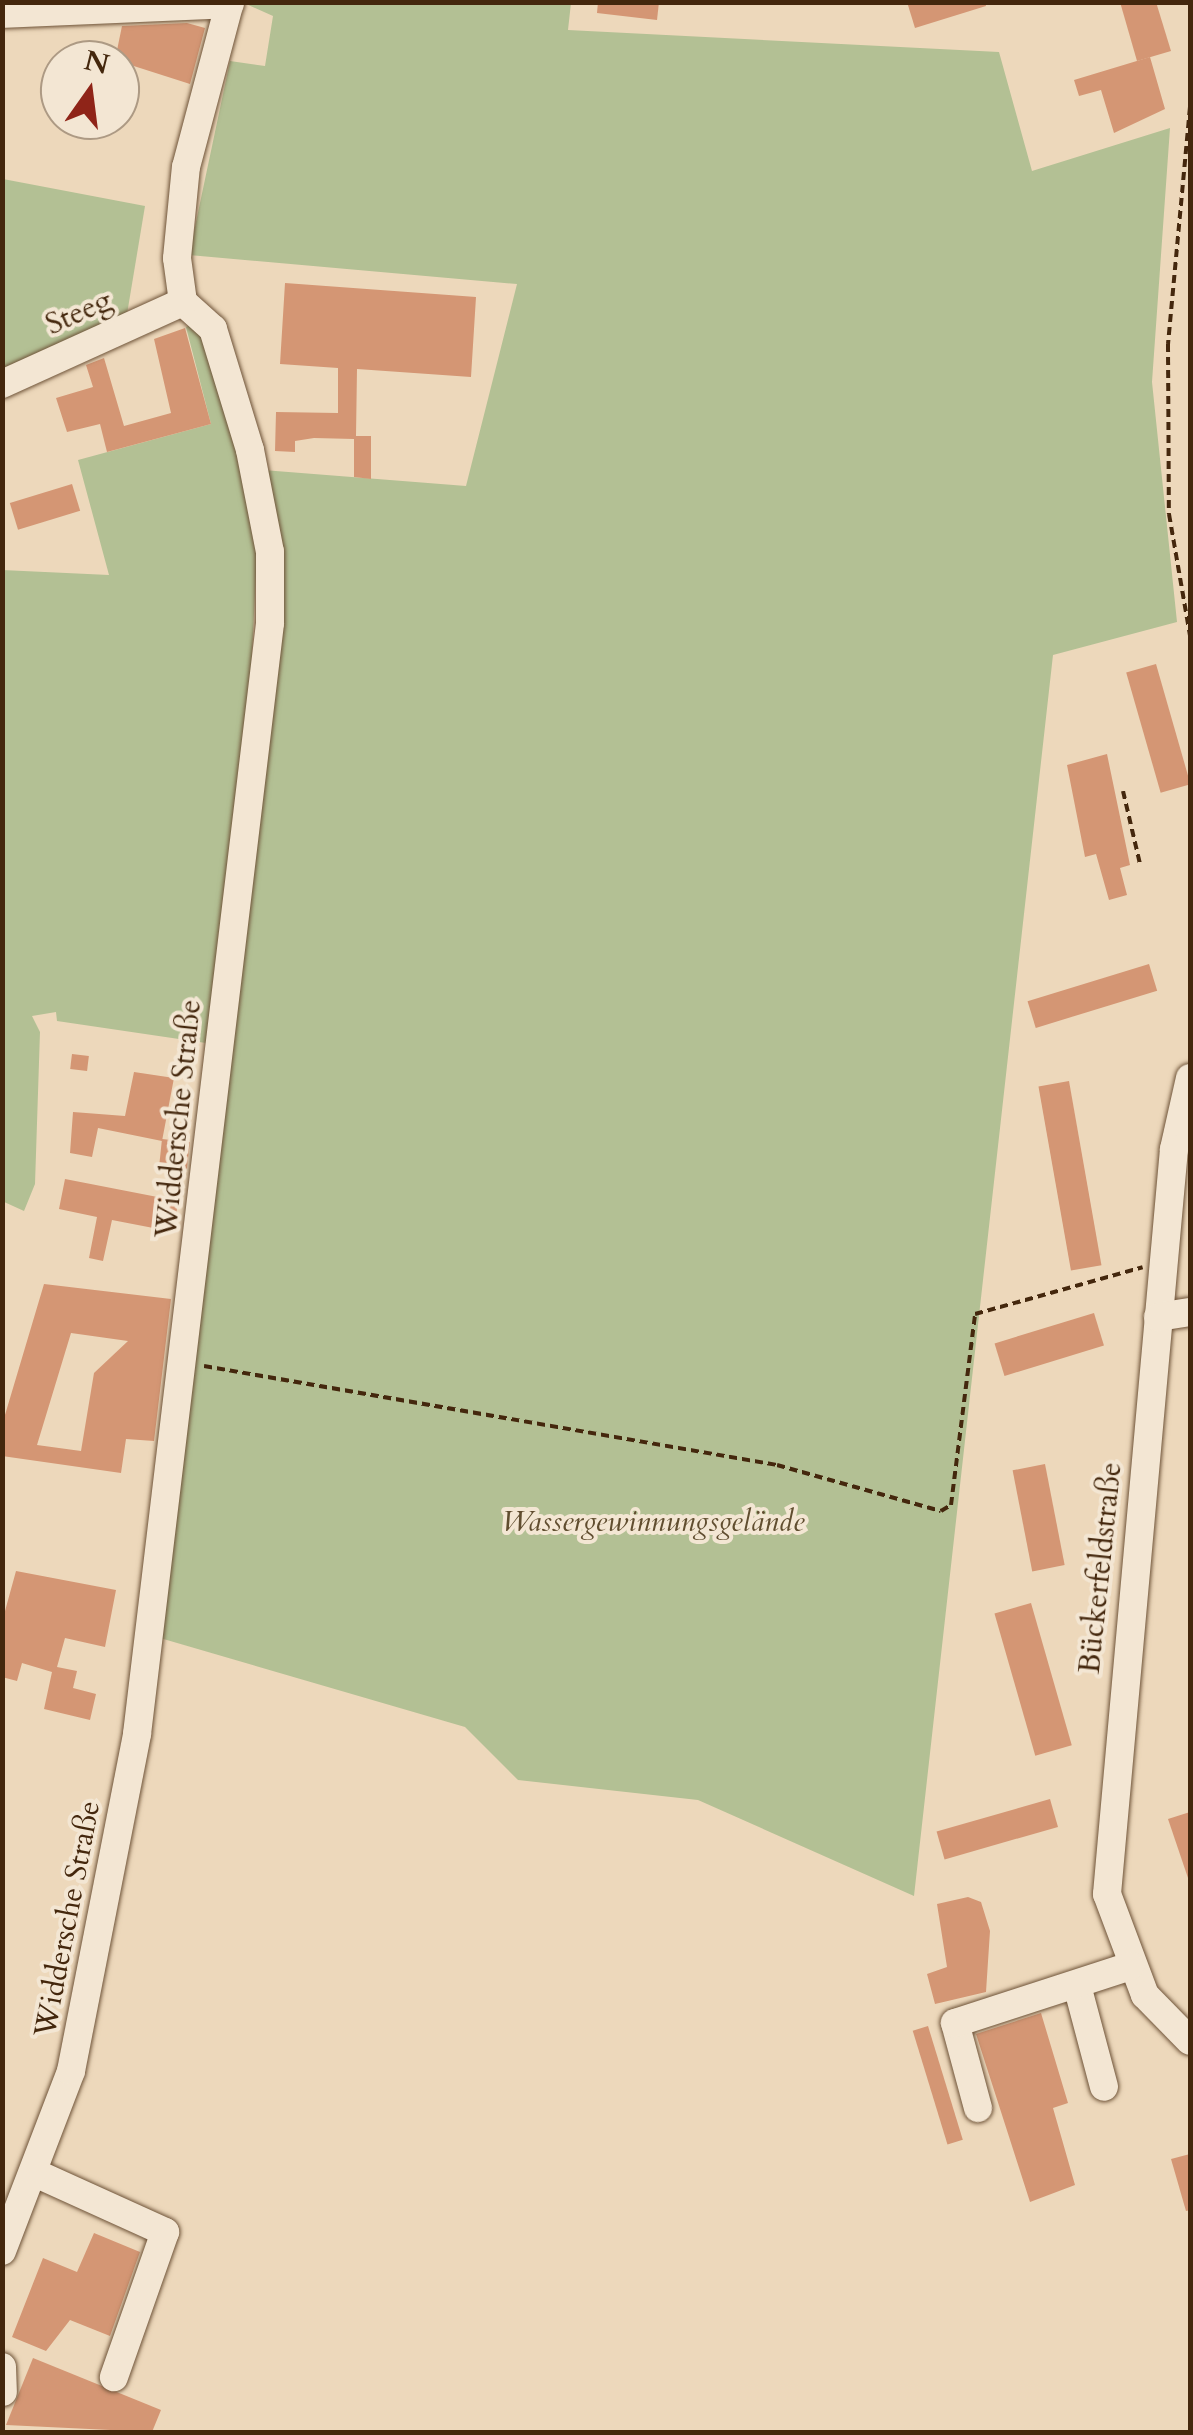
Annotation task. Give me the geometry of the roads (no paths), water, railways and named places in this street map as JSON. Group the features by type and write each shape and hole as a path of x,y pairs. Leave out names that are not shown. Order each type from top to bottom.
{"street":[{"path":"2,14 230,3 186,167 177,258 183,302"},
{"name":"Steeg","path":"2,384 183,302"},
{"name":"Widdersche Straße","path":"2,2250 35,2173 71,2071 102,1932 184,1363 270,570 250,450 213,329 183,302"},
{"name":"Bückerfeldstraße","path":"1190,1078 1162,1268 1108,1834 1107,1894 1130,1966 1190,2042"},
{"path":"1158,1317 1190,1312"},
{"path":"978,2108 955,2023 1078,1990 1130,1966"},
{"path":"1078,1990 1104,2086"},
{"path":"35,2173 165,2232 114,2377"},
{"path":"2,2367 2,2392"}],"park label":[{"name":"Wassergewinnungsgelände","path":"653,1522"}]}
